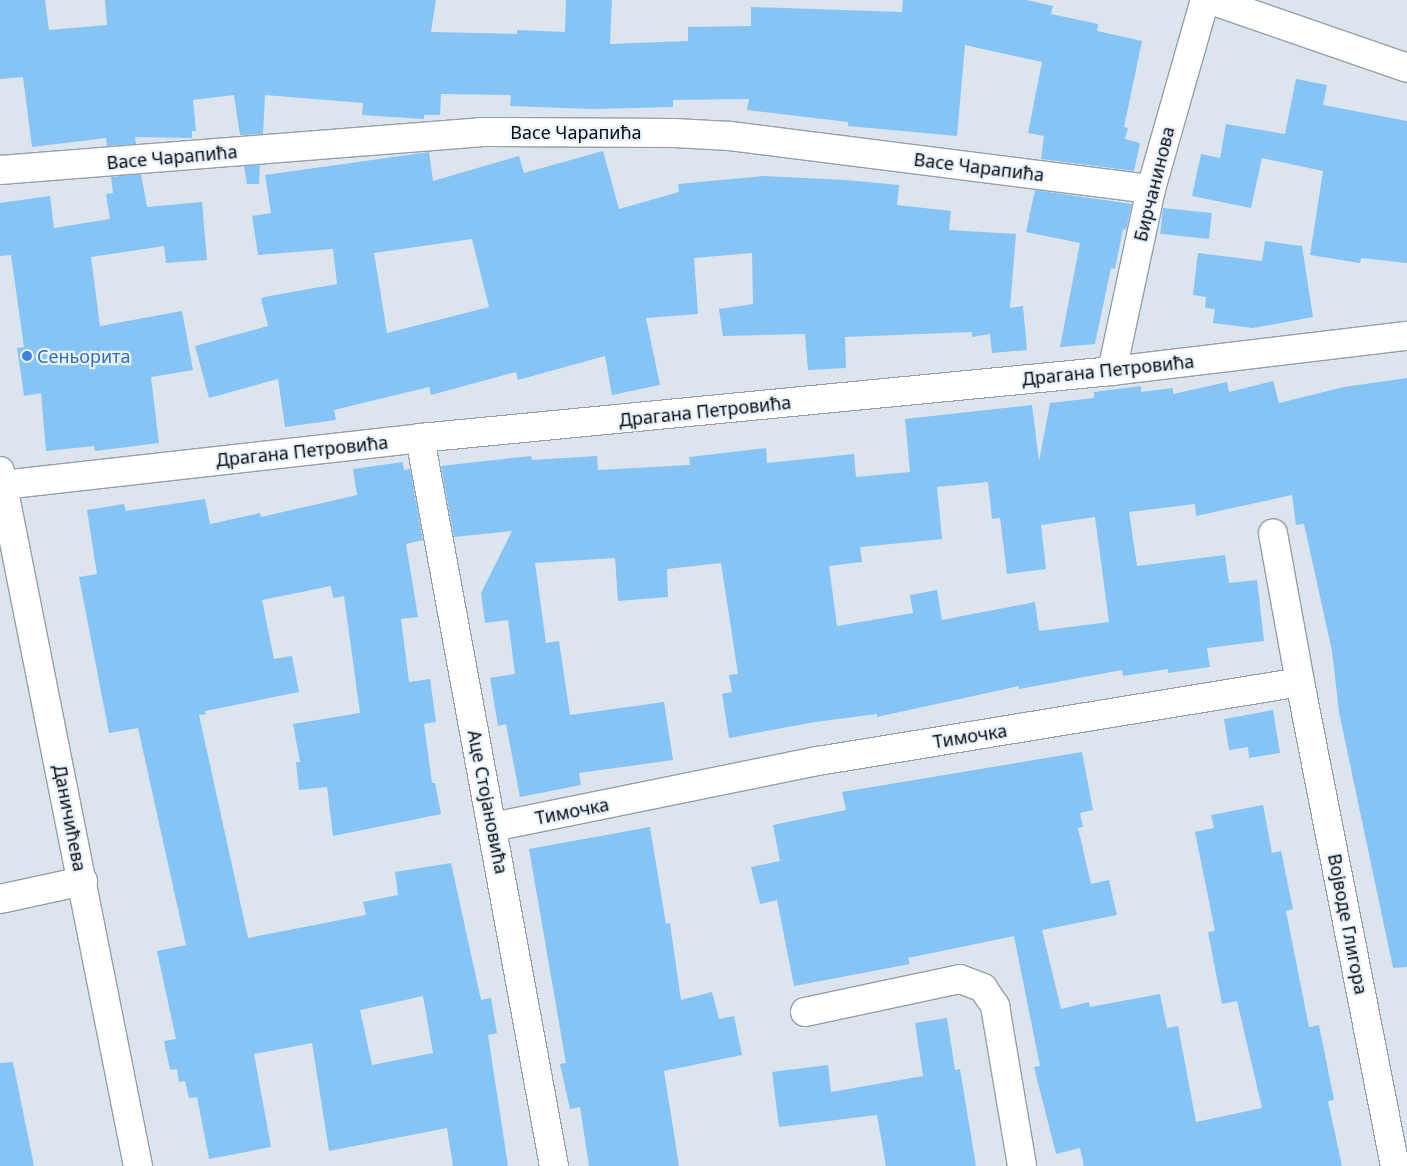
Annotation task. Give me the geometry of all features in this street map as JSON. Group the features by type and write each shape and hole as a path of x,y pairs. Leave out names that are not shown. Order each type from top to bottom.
{"street":[{"name":"Бирчанинова","path":"1112,371 1150,189 1205,0"},
{"path":"1211,0 1407,68"},
{"name":"Васе Чарапића","path":"0,170 480,132 674,133 730,136 1150,189"},
{"name":"Драгана Петровића","path":"1,478 1112,371 1407,336"},
{"name":"Аце Стојановића","path":"420,438 554,1166"},
{"name":"Даничићева","path":"1,478 83,881 138,1166"},
{"path":"1273,533 1300,682"},
{"name":"Тимочка","path":"493,827 818,761 1300,682"},
{"name":"Војводе Глигора","path":"1300,682 1395,1166"},
{"path":"0,899 83,881"},
{"path":"805,1012 960,979 983,988 995,1006 1022,1166"}],"building":[{"path":"0,0 45,0 49,30 107,25 105,0 436,0 431,32 517,34 517,30 565,32 566,0 612,0 610,44 688,41 688,27 751,26 751,7 902,12 903,0 1027,0 1053,6 1051,14 1098,24 1097,31 1142,41 1124,127 1128,128 1125,139 1140,143 1134,171 1041,159 1044,136 1028,133 1042,62 965,45 957,136 848,126 848,122 747,110 749,99 673,100 673,107 592,109 510,106 511,95 441,94 440,115 424,115 424,119 362,115 363,103 265,95 263,134 240,135 234,95 193,100 196,131 192,131 192,138 135,137 136,144 107,146 106,138 32,147 23,77 0,79"},
{"path":"1296,79 1327,85 1323,105 1407,121 1407,263 1361,258 1360,263 1310,255 1323,171 1262,158 1251,208 1192,196 1201,154 1220,158 1226,124 1285,134"},
{"path":"603,151 619,209 679,192 678,184 764,176 899,185 897,205 951,211 949,230 1016,234 1010,308 1023,306 1027,350 992,353 990,334 972,337 972,332 845,337 846,368 808,370 805,334 723,336 719,309 753,304 752,253 694,258 698,314 646,318 660,385 612,395 605,356 518,380 516,372 431,395 429,387 334,410 336,420 285,427 278,379 209,398 195,346 268,326 261,299 264,297 337,284 333,249 258,255 252,216 271,213 265,175 429,152 433,181 519,156 524,173","holes":["472,239 489,307 387,333 374,253"]},
{"path":"260,165 259,184 247,184 244,166"},
{"path":"141,174 147,207 202,202 207,260 166,263 164,246 91,257 100,326 182,311 193,370 151,377 159,443 95,451 94,446 46,451 41,393 24,396 17,348 24,347 11,255 0,256 0,203 50,196 54,228 110,219 106,194 113,193 111,177"},
{"path":"1035,190 1132,204 1126,230 1123,229 1115,269 1111,268 1095,344 1060,347 1080,243 1026,232"},
{"path":"1163,208 1212,213 1209,239 1160,234"},
{"path":"1265,241 1302,246 1313,317 1253,328 1213,323 1215,309 1205,308 1206,297 1193,295 1198,253 1262,261"},
{"path":"1407,378 1407,967 1393,968 1339,712 1332,651 1304,524 1296,525 1292,495 1196,516 1195,504 1129,512 1137,566 1225,555 1229,583 1257,580 1264,641 1207,648 1210,667 1168,673 1168,669 1123,676 1122,670 1019,689 1019,686 877,717 877,714 815,722 729,738 722,694 732,692 729,675 738,674 721,563 667,569 668,597 618,601 615,558 535,563 546,643 559,641 570,715 664,702 673,760 579,773 581,785 520,797 506,724 498,726 490,678 515,674 508,620 485,623 481,593 512,531 454,537 441,466 531,456 532,460 597,456 598,470 690,465 689,457 766,448 767,463 854,454 856,477 910,472 905,419 1032,405 1039,461 1050,403 1094,398 1094,392 1141,386 1141,392 1173,388 1173,394 1227,382 1229,392 1273,381 1279,403 1344,387","holes":["988,482 992,519 1000,518 1007,574 1046,569 1041,525 1095,517 1109,622 1039,631 1035,602 942,620 937,590 910,595 913,613 837,626 829,566 862,562 860,547 942,539 937,487"]},
{"path":"403,462 404,470 410,469 423,540 406,544 418,617 401,619 409,682 430,679 436,722 424,724 432,783 435,783 441,814 333,836 327,787 299,790 296,762 300,762 293,724 360,713 344,596 333,598 331,586 262,600 274,659 292,656 299,692 205,711 206,714 199,715 248,938 366,915 363,902 398,895 395,872 451,863 481,1000 491,998 497,1033 488,1035 508,1166 453,1166 447,1128 329,1151 312,1043 254,1054 271,1147 209,1159 197,1097 189,1098 185,1081 179,1082 177,1069 170,1070 164,1041 176,1039 157,951 186,945 138,728 109,733 79,577 97,574 87,510 124,504 126,511 205,499 210,524 260,513 261,517 357,495 353,469","holes":["423,996 433,1053 372,1065 360,1010"]},
{"path":"1273,710 1280,753 1249,758 1248,747 1229,750 1224,719"},
{"path":"1082,752 1093,810 1080,813 1083,827 1078,828 1091,884 1109,880 1117,915 1042,930 1061,1009 1089,1002 1090,1007 1160,994 1167,1028 1178,1026 1196,1122 1262,1108 1237,1001 1222,1004 1208,932 1215,931 1195,832 1214,828 1211,815 1263,805 1272,853 1281,851 1293,909 1286,911 1309,1027 1319,1025 1334,1100 1328,1101 1342,1166 1084,1166 1080,1148 1056,1154 1034,1067 1040,1066 1014,936 908,958 910,964 794,986 777,900 760,904 751,867 780,861 773,825 846,810 842,792"},
{"path":"650,827 666,924 670,923 681,1000 712,992 719,1019 734,1016 742,1055 664,1071 679,1166 589,1166 580,1107 570,1109 560,1064 566,1063 529,849"},
{"path":"947,1018 955,1070 960,1069 976,1166 886,1166 877,1115 779,1127 772,1072 828,1065 831,1092 923,1076 915,1023"},
{"path":"13,1062 34,1166 0,1166 0,1063"}],"place":[{"name":"Сеньорита","path":"27,356"}]}
